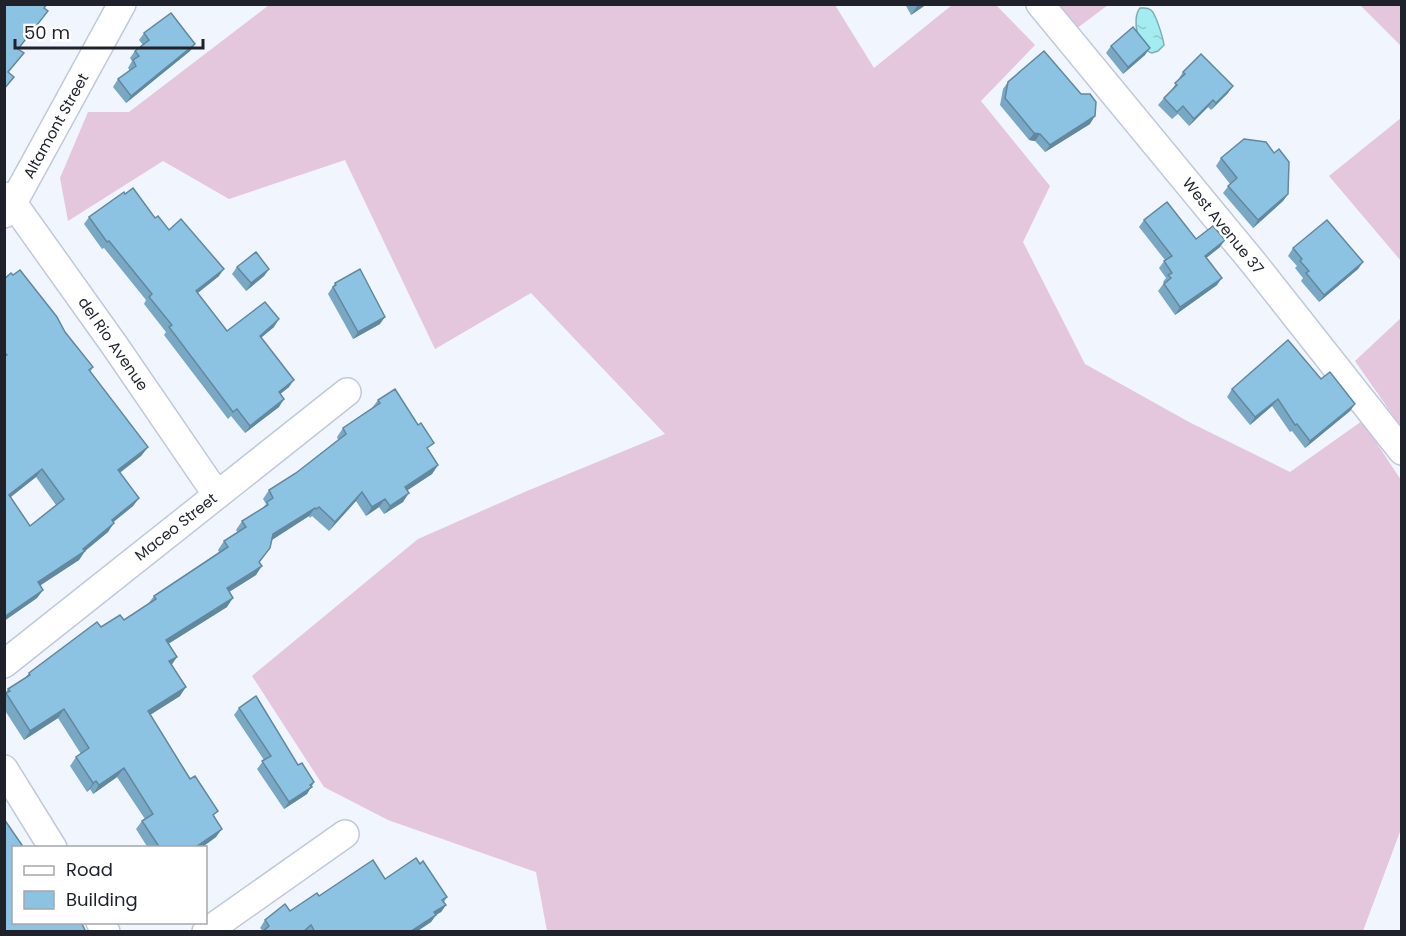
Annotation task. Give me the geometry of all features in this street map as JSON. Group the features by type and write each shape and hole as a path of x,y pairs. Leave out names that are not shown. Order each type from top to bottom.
{"street":[{"name":"Altamont Street","path":"7,204 122,4"},
{"name":"West Avenue 37","path":"1040,4 1252,261 1401,451"},
{"name":"del Rio Avenue","path":"7,204 116,346 217,495"},
{"name":"Maceo Street","path":"4,664 347,392"},
{"path":"4,769 52,846"},
{"path":"206,932 345,834"}],"shaded area":[{"path":"269,5 835,5 874,68 952,5 996,5 1035,45 981,101 1050,186 1023,242 1085,364 1189,422 1290,472 1362,421 1401,480 1401,829 1363,931 547,931 536,872 388,820 324,787 252,676 418,539 665,434 531,293 435,349 345,160 229,199 163,161 68,221 60,178 88,112 129,112"},
{"path":"1060,5 1108,5 1076,29"},
{"path":"1360,5 1401,5 1401,46"},
{"path":"1401,118 1401,261 1329,176"},
{"path":"1401,318 1401,427 1355,361"}],"water":[{"path":"1140,8 1151,10 1157,21 1164,45 1158,51 1152,53 1147,50 1137,33 1136,19"}],"building":[{"path":"4,4 47,4 44,8 48,11 18,49 24,53 8,72 14,77 4,89"},
{"path":"171,13 195,44 131,96 118,79 136,66 133,60 139,56 135,51 149,40 144,33"},
{"path":"1133,27 1150,48 1128,67 1111,46"},
{"path":"1044,51 1081,94 1090,94 1096,102 1095,116 1050,145 1040,134 1034,133 1005,98 1008,82"},
{"path":"1201,54 1233,86 1216,103 1213,100 1194,119 1183,106 1177,112 1164,98 1177,85 1175,83 1185,74 1183,72"},
{"path":"1244,139 1266,142 1274,153 1279,149 1289,162 1288,194 1258,220 1228,186 1237,178 1221,158"},
{"path":"133,188 155,218 158,216 169,230 181,219 224,269 196,291 227,331 265,302 279,319 260,336 294,380 279,392 284,399 250,426 237,409 233,412 169,327 172,325 149,297 152,294 109,241 107,242 89,217"},
{"path":"1167,202 1196,239 1213,226 1225,240 1205,256 1222,278 1180,307 1164,284 1171,278 1168,275 1172,273 1164,261 1172,256 1144,220"},
{"path":"1327,220 1363,262 1324,295 1306,273 1309,271 1293,248"},
{"path":"256,252 269,269 251,283 237,267"},
{"path":"360,269 385,317 358,332 333,287 335,283"},
{"path":"20,270 57,317 65,332 93,367 89,370 148,447 118,470 139,498 112,520 114,523 83,549 85,551 38,582 43,590 4,617 4,357 7,355 4,352 4,279 11,273 13,275","holes":["42,469 64,499 30,526 9,495"]},
{"path":"1288,340 1321,379 1330,372 1355,404 1310,441 1297,424 1295,425 1278,399 1255,417 1232,389"},
{"path":"395,389 418,425 421,423 434,443 427,448 438,465 405,487 409,493 390,506 385,499 372,507 362,492 335,522 319,507 273,534 270,548 259,562 262,566 227,588 233,598 166,640 177,657 169,661 186,687 148,711 190,779 195,776 218,811 213,815 222,829 197,846 159,846 142,821 153,814 124,768 99,785 96,781 93,783 76,757 89,748 64,709 30,731 6,693 10,691 8,689 30,675 29,673 97,622 101,627 120,615 124,620 156,599 154,596 228,547 224,541 246,527 242,521 268,505 267,502 273,498 269,490 296,473 346,434 343,428 380,403 378,400"},
{"path":"256,696 298,765 302,763 314,782 310,785 312,787 289,802 262,761 271,756 239,708"},
{"path":"4,819 23,846 12,846 12,924 82,924 86,932 4,932"},
{"path":"416,858 420,864 423,861 447,897 442,900 446,905 434,912 436,915 410,932 315,932 311,925 303,932 262,932 269,926 265,920 285,904 290,911 317,893 319,896 373,860 385,879"}]}
